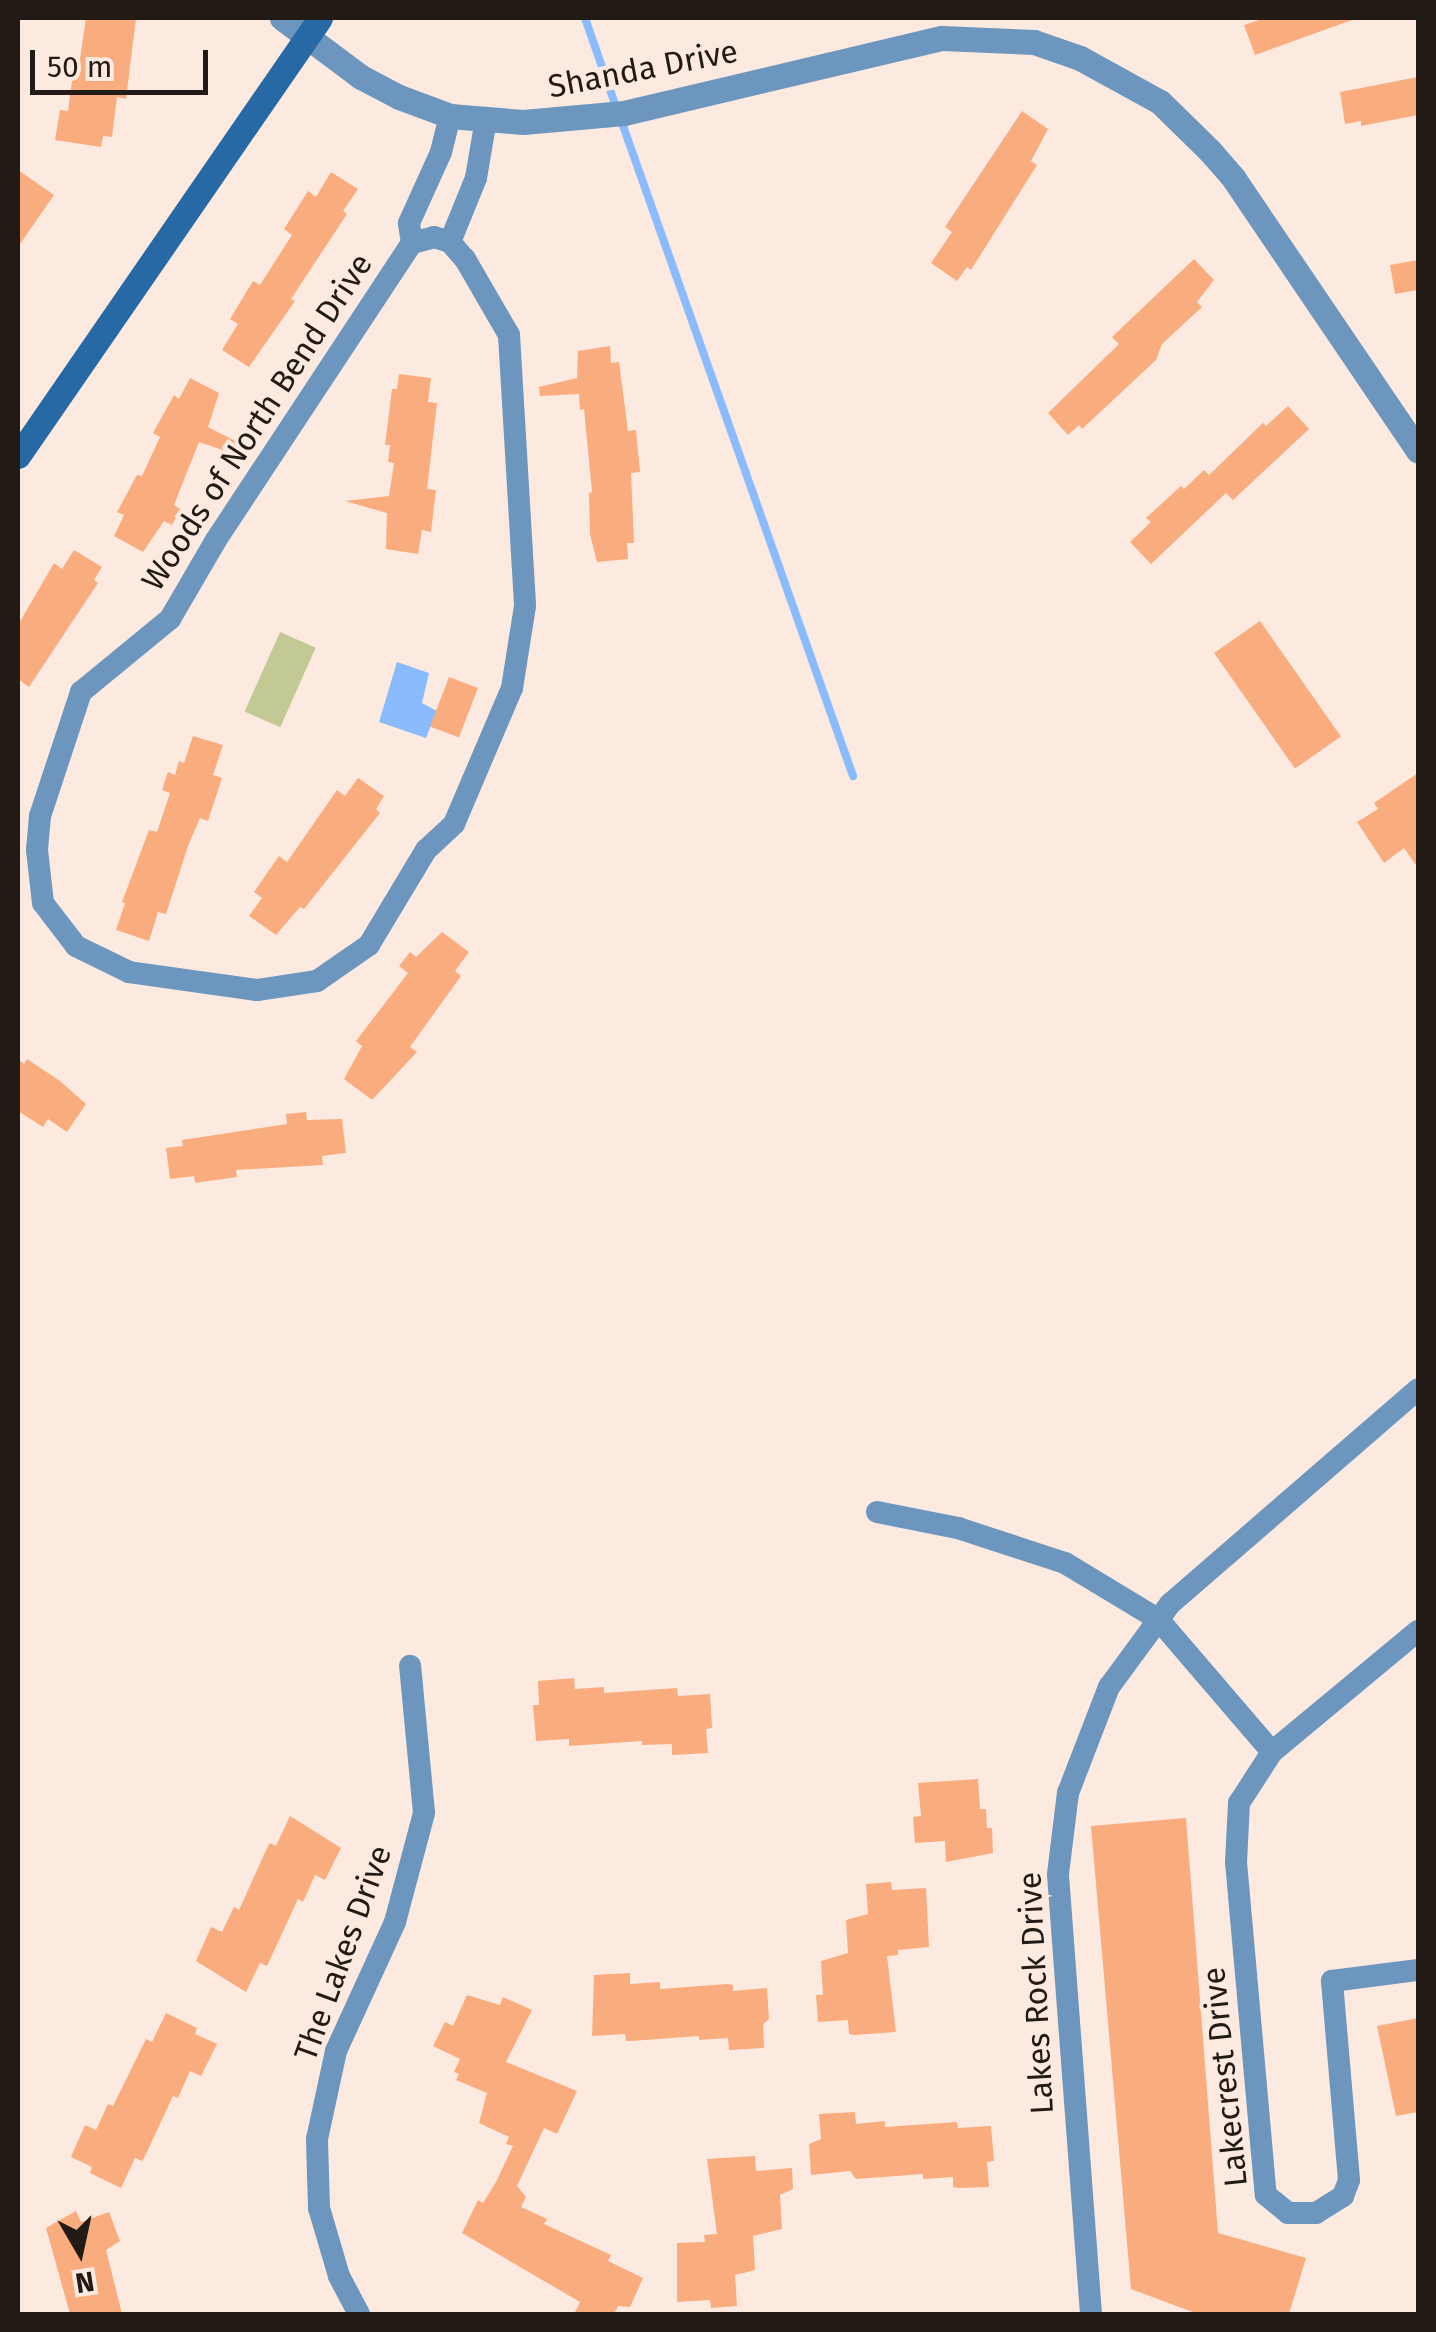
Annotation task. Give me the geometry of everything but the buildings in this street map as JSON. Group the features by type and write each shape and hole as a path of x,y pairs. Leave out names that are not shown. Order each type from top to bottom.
{"main road":[{"path":"18,456 313,27"}],"street":[{"name":"Shanda Drive","path":"282,18 313,27 399,97 450,116 486,119 551,122 624,113 942,38 1034,42 1080,58 1160,102 1210,151 1241,190 1418,451"},
{"name":"Woods of North Bend Drive","path":"412,243 409,223 441,152 450,116"},
{"path":"450,242 476,178 486,119"},
{"name":"Woods of North Bend Drive","path":"434,237 450,242 466,259 509,335 525,606 512,688 485,758 454,824 426,850 370,945 318,982 257,990 129,972 76,946 43,903 37,850 40,816 81,692 170,618 216,540 412,243 434,237"},
{"name":"Lakes Rock Drive","path":"1090,2314 1058,1874 1068,1793 1109,1687 1170,1604 1293,1493 1418,1389"},
{"path":"877,1512 958,1528 1065,1562 1158,1619 1272,1752"},
{"name":"Lakecrest Drive","path":"1418,1632 1272,1752 1239,1802 1236,1862 1266,2195 1288,2212 1316,2212 1343,2196 1349,2180 1332,1981 1418,1970"},
{"name":"The Lakes Drive","path":"360,2314 339,2276 319,2208 317,2139 336,2050 394,1922 424,1813 410,1666"}],"green space":[{"path":"280,632 316,648 280,727 245,711"}],"water":[{"path":"397,662 429,673 422,703 437,711 426,738 379,722"}],"waterway":[{"path":"585,18 616,107"},
{"path":"621,120 853,776"}]}
